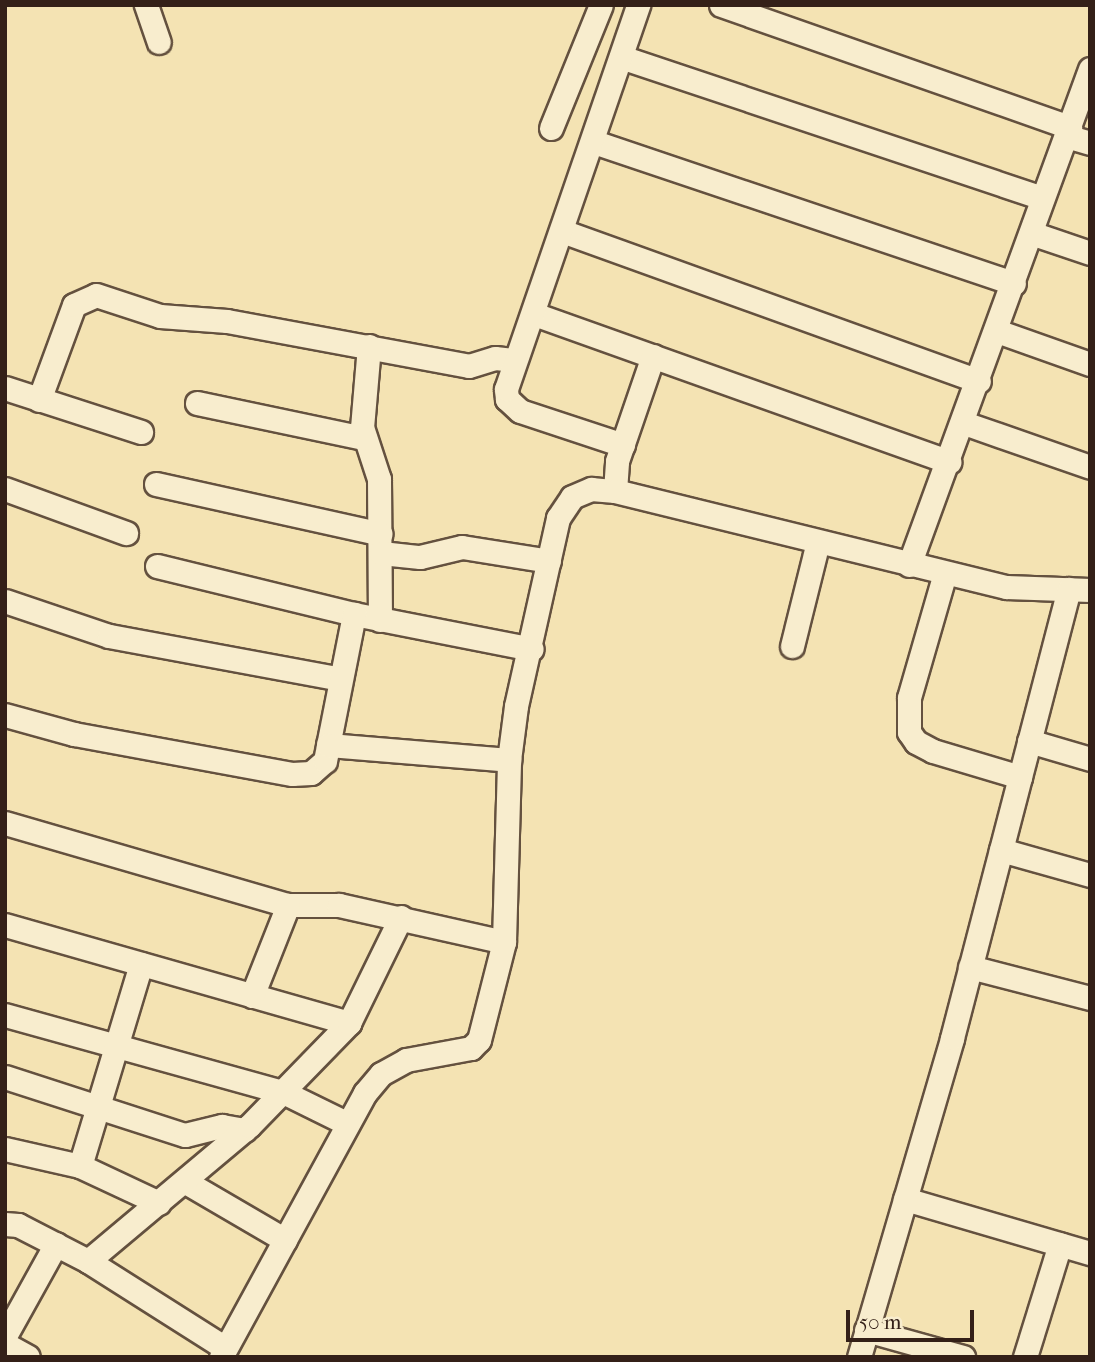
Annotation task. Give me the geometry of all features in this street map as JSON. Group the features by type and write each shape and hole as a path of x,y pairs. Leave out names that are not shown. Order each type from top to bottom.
{"street":[{"path":"146,5 159,42"},
{"path":"551,128 601,5"},
{"path":"623,445 511,405 506,390 514,360 534,314 594,142 638,5"},
{"path":"721,5 1068,131 1090,143"},
{"path":"621,57 1042,198"},
{"path":"909,565 964,423 1090,69"},
{"path":"594,142 1014,283"},
{"path":"562,231 979,381"},
{"path":"1031,233 1090,253"},
{"path":"40,400 74,305 96,295 160,316 227,321 468,366 495,358 514,360"},
{"path":"534,314 949,462"},
{"path":"997,331 1090,364"},
{"path":"369,346 363,438 379,479 380,620"},
{"path":"615,491 615,472 653,356"},
{"path":"5,388 141,432"},
{"path":"197,403 363,438"},
{"path":"964,423 1090,467"},
{"path":"156,484 381,543 420,557 462,547 549,561"},
{"path":"5,489 126,533"},
{"path":"5,1224 18,1225 88,1261 223,1352 346,1123 381,1074 415,1057 471,1048 480,1040 504,942 509,760 516,706 532,649 549,561 563,506 583,491 615,491 1006,587 1079,590 1029,741 970,967 859,1357"},
{"path":"792,646 818,542"},
{"path":"157,566 380,620 532,649"},
{"path":"945,573 909,698 909,732 916,742 933,751 1020,777"},
{"path":"5,601 109,636 340,679"},
{"path":"5,715 74,734 292,774 319,769 328,745 354,614"},
{"path":"1029,741 1090,759"},
{"path":"328,745 509,760"},
{"path":"5,823 288,905 339,905 504,942"},
{"path":"1001,850 1090,876"},
{"path":"252,996 288,905"},
{"path":"88,1261 245,1130 349,1023 401,917"},
{"path":"5,925 349,1023"},
{"path":"80,1166 141,964"},
{"path":"970,967 1090,998"},
{"path":"5,1015 117,1042 283,1092 346,1123"},
{"path":"5,1077 185,1135 222,1126 245,1130"},
{"path":"5,1149 80,1166 159,1203"},
{"path":"184,1181 285,1240"},
{"path":"905,1199 1090,1253"},
{"path":"5,1336 56,1244"},
{"path":"1025,1357 1060,1244"},
{"path":"866,1330 963,1357"},
{"path":"5,1344 28,1357"}]}
